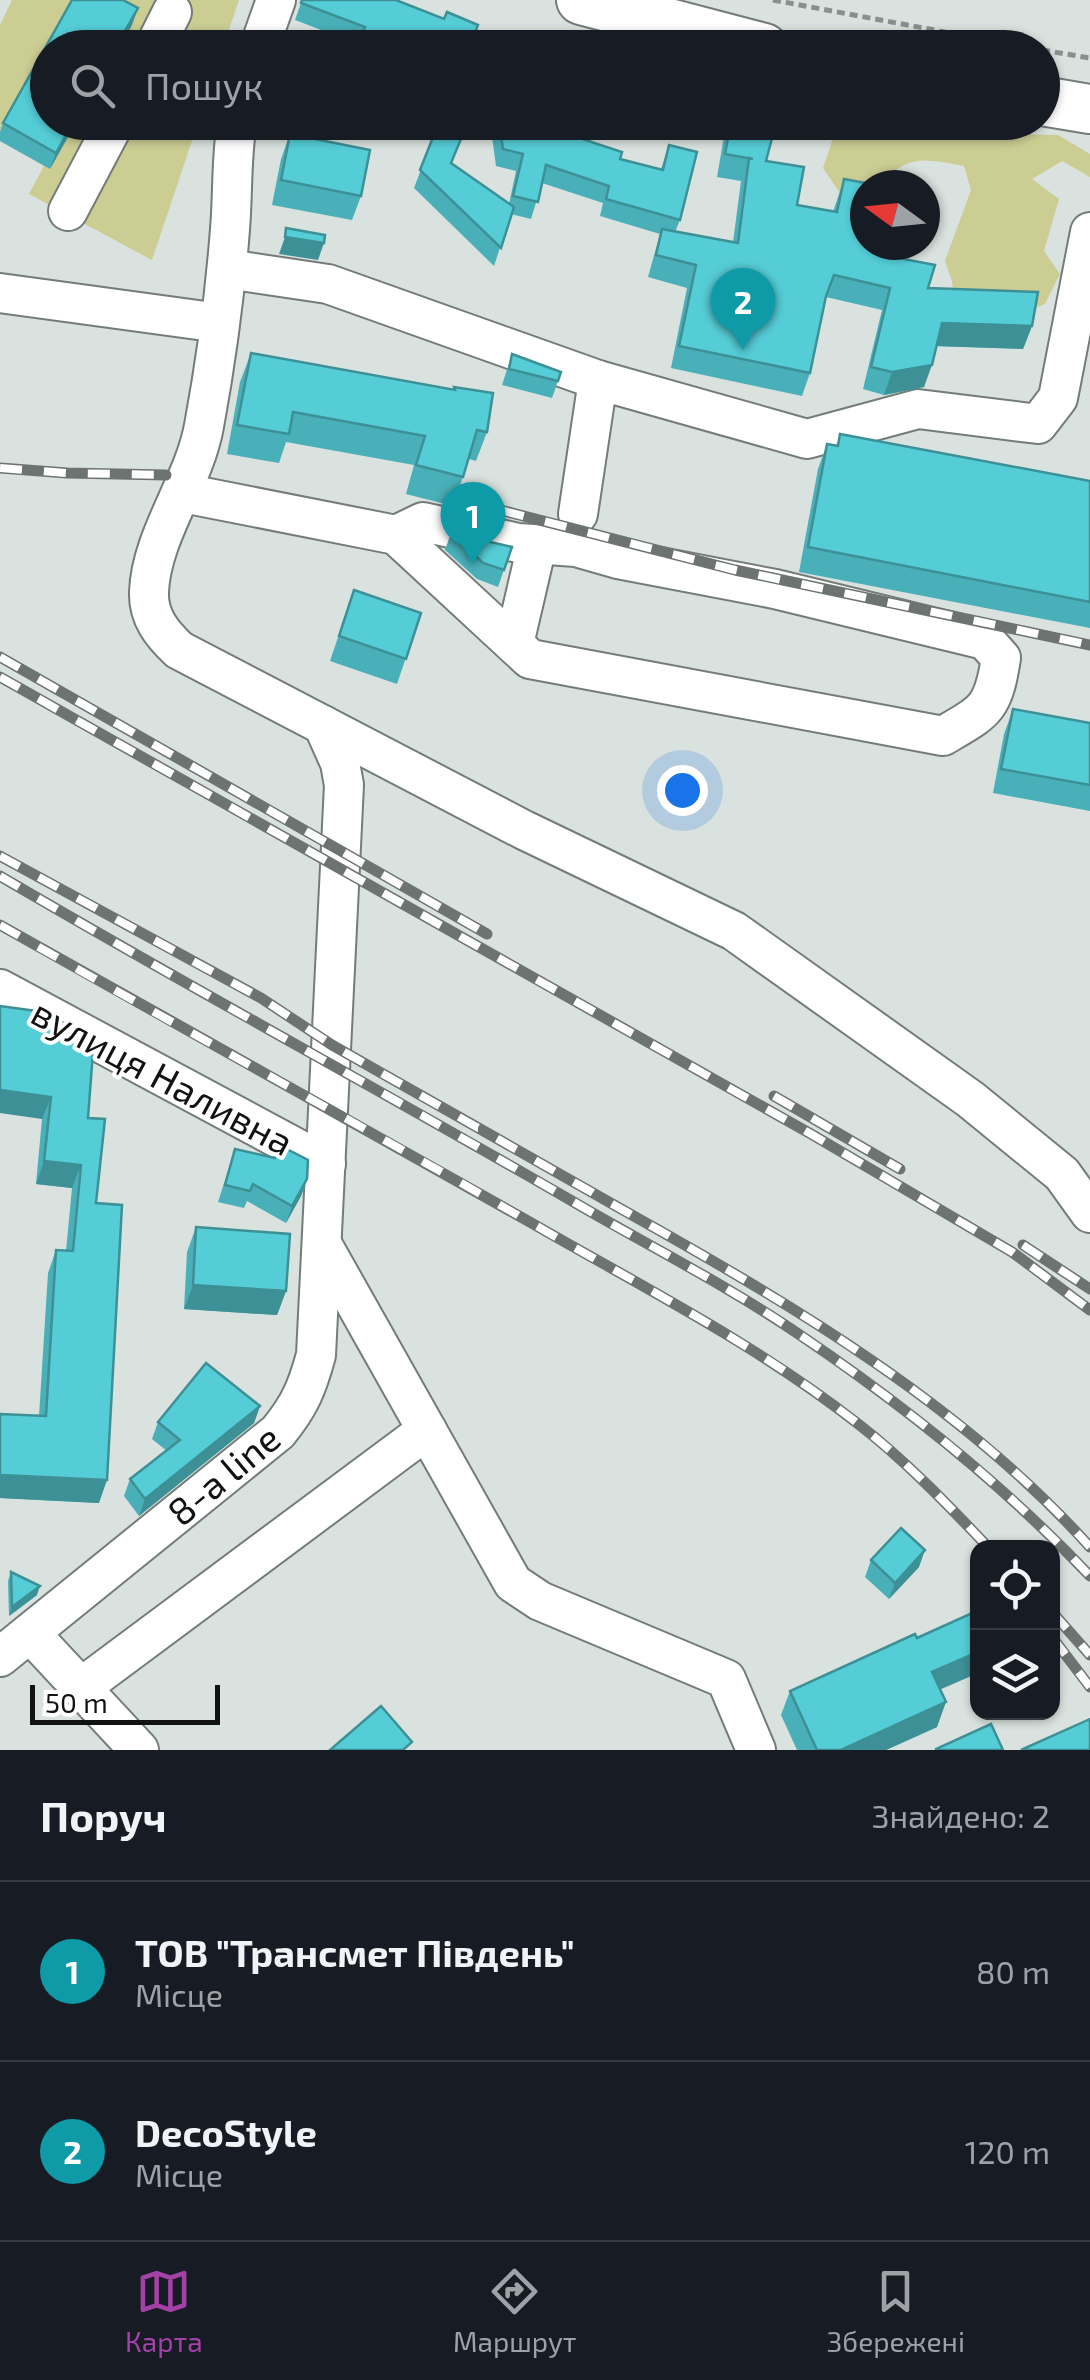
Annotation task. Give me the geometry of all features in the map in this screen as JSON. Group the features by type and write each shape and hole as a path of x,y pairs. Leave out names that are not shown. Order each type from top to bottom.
{"main road":[{"path":"581,0 695,30"},
{"path":"1060,104 1090,108"}],"street":[{"path":"265,30 276,0"},
{"path":"159,30 167,4"},
{"path":"68,211 105,140"},
{"path":"236,140 227,269 204,430 183,494 162,541 148,594 151,614 162,634 179,650 524,830 734,930 970,1099 1062,1174 1090,1213"},
{"path":"227,269 328,284 598,380 808,439 918,409 1038,424 1058,398 1090,232"},
{"path":"0,293 220,323"},
{"path":"578,514 598,380"},
{"path":"183,494 396,536 530,659 943,736 980,714 995,692 1001,658 985,640 775,589 618,559 576,547 518,543 423,522 396,536"},
{"path":"514,644 537,544"},
{"name":"8-a line","path":"0,1656 278,1432 300,1405 316,1354 344,785 340,763 323,725"},
{"name":"вулиця Наливна","path":"0,989 326,1164"},
{"path":"322,1244 513,1583 540,1601 726,1678 756,1750"},
{"path":"82,1686 427,1430"},
{"path":"30,1633 139,1750"}],"path":[{"path":"773,0 934,30"},
{"path":"1060,53 1090,58"}],"green space":[{"path":"12,0 239,0 229,30 30,30 30,140 192,140 152,260 29,194 44,166 0,141 0,25"},
{"path":"1060,136 1090,154 1090,177 1062,161 1032,179 1059,199 1044,251 1060,274 1045,304 1015,315 956,319 952,281 945,261 971,190 964,166 919,161 896,170 850,170 850,192 842,196 823,168 832,140 1060,140"}],"building":[{"path":"72,0 123,0 138,8 125,30 55,30"},
{"path":"396,0 444,19 447,12 478,25 476,30 364,30 365,27 301,3"},
{"path":"30,75 30,138 3,123"},
{"path":"33,140 63,140 56,153"},
{"path":"289,140 320,140 370,150 361,196 281,180"},
{"path":"432,140 461,140 451,163 514,207 501,248 420,170"},
{"path":"502,140 586,140 622,152 620,159 663,170 669,145 697,152 680,220 606,199 609,186 546,165 538,202 513,196 523,154 503,149"},
{"path":"728,140 772,140 766,161 804,167 797,205 837,212 844,179 850,180 850,260 909,260 935,265 928,288 1038,292 1032,326 942,323 932,365 892,372 871,367 890,288 834,275 810,373 679,346 696,265 656,255 662,229 738,243 749,158 725,154"},
{"path":"286,228 325,235 324,243 285,237"},
{"path":"251,353 455,390 454,387 493,393 487,432 477,430 463,477 416,465 425,436 293,412 289,434 237,425"},
{"path":"512,354 561,372 558,381 509,369"},
{"path":"840,434 1090,481 1090,602 808,547 827,444 838,446"},
{"path":"451,533 512,547 504,570 483,563"},
{"path":"354,590 421,613 406,659 339,636"},
{"path":"1013,709 1090,723 1090,785 1001,769"},
{"path":"0,1006 37,1011 36,1019 66,1023 94,1038 88,1118 105,1119 96,1203 122,1205 107,1480 0,1475 0,1414 46,1416 56,1250 73,1251 81,1165 44,1161 51,1097 0,1090"},
{"path":"281,1146 308,1160 307,1179 292,1206 253,1184 250,1191 225,1185 235,1149 275,1158"},
{"path":"196,1227 290,1234 286,1291 193,1285"},
{"path":"206,1363 260,1406 145,1499 130,1479 180,1440 158,1422"},
{"path":"901,1528 925,1550 895,1583 871,1560"},
{"path":"11,1572 40,1586 12,1607"},
{"path":"970,1614 970,1655 932,1672 946,1702 841,1750 817,1750 790,1691 915,1634 917,1638"},
{"path":"381,1706 412,1742 403,1750 330,1750"},
{"path":"1090,1719 1090,1750 1021,1750"},
{"path":"991,1724 1003,1750 936,1750 936,1749"}],"railway":[{"path":"0,468 166,475"},
{"path":"459,503 735,570 1090,645"},
{"path":"0,657 487,934"},
{"path":"0,677 811,1134 1012,1252 1090,1310"},
{"path":"0,856 261,998 332,1045 810,1320 930,1402 986,1447 1090,1547"},
{"path":"0,876 772,1317 839,1362 952,1448 1090,1576"},
{"path":"0,925 738,1341 875,1437 981,1540"},
{"path":"774,1096 900,1169"},
{"path":"1023,1245 1090,1289"},
{"path":"1060,1621 1090,1655"},
{"path":"1060,1648 1090,1687"}],"place":[{"name":"DecoStyle","path":"743,350"},
{"name":"ТОВ \"Трансмет Південь\"","path":"473,564"}]}
